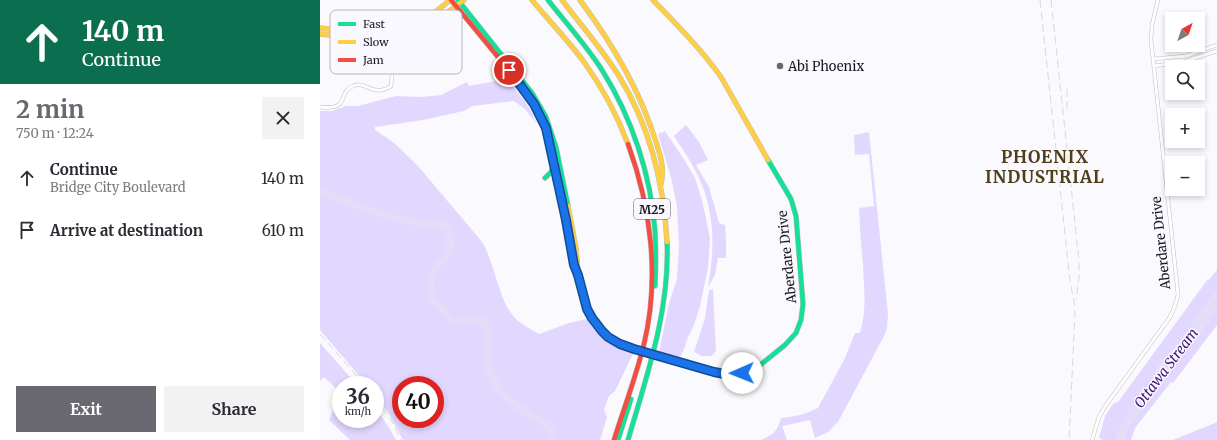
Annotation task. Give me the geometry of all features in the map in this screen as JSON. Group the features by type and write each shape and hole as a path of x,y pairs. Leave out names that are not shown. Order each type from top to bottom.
{"main road":[{"path":"438,10 450,0 460,2 541,107 552,131 556,147 575,241 576,265"},
{"path":"532,0 580,57 613,110 634,164 646,207 652,258 651,304 640,359 614,440"},
{"name":"M25","path":"548,0 594,59 618,98 640,152 653,212 656,240 656,267 652,318 644,354 618,440"},
{"name":"M25","path":"562,0 605,55 626,88 646,134 656,164 660,186 668,245 666,292 659,330 628,440"},
{"path":"580,0 614,51 639,95 647,114 661,159 663,176 660,186"},
{"name":"Aberdare Drive","path":"576,265 587,309 605,334 615,341 634,349 725,374 750,371 759,366 785,345 796,333 801,320 803,304 796,221 791,199 712,63 653,0"},
{"path":"449,10 460,2"},
{"path":"320,28 330,29"},
{"path":"320,34 330,35"},
{"path":"511,69 539,112 546,128 576,265"},
{"path":"545,178 551,172 554,165"}],"street":[{"name":"Aberdare Drive","path":"1092,440 1101,412 1170,317 1177,301 1151,40 1152,25 1158,0"},
{"path":"1153,59 1186,56 1217,45"},
{"path":"1154,66 1183,62 1217,51"},
{"path":"320,107 331,108 337,106 342,101 348,88 353,86 360,85 384,91 391,86 392,74"}],"shaded area":[{"path":"507,79 528,105 536,123 525,109 514,101 473,106 464,111 423,120 375,127 375,130 393,142 418,166 483,243 501,294 517,320 539,334 569,323 587,319 596,331 607,341 619,349 633,354 615,391 609,396 604,410 607,417 600,440 403,440 396,428 444,428 444,376 392,376 392,420 384,408 384,376 359,376 320,330 320,111 332,111 346,106 358,106 396,96 422,97 442,95 467,82 469,86"},
{"path":"686,125 699,142 708,160 696,165 709,187 719,223 725,225 726,258 718,258 715,275 708,287 712,250 712,226 708,202 698,176 674,136"},
{"path":"665,131 695,178 702,200 710,238 708,268 700,306 694,325 679,359 659,353 669,303 677,279 679,246 677,207 672,181 658,134"},
{"path":"869,132 888,314 887,328 838,422 828,432 815,438 810,420 782,426 787,440 761,440 776,430 781,418 800,415 818,408 845,358 855,333 860,333 864,316 864,298 859,208 874,206 869,154 855,155 854,135"},
{"path":"1217,270 1217,290 1184,336 1156,371 1155,375 1126,417 1116,440 1104,440 1099,438 1105,416 1113,404 1118,402 1208,279 1209,280"},
{"path":"713,289 716,351 711,356 702,356 694,352 705,318 709,290"},
{"path":"1217,309 1217,325 1173,383 1171,382 1135,428 1131,440 1123,440 1129,426"},
{"path":"320,343 349,376 332,376 332,384 324,377 320,381"},
{"path":"332,412 332,423 329,420"},
{"path":"384,420 396,440 350,440 337,428 384,428"},
{"path":"1217,422 1217,440 1173,440 1215,423"}],"water":[{"name":"Ottawa Stream","path":"1217,290 1217,309 1129,426 1123,440 1116,440 1123,423 1142,392"}],"waterway":[{"path":"320,192 402,220 440,224 447,228 451,239 450,247 447,255 435,269 431,279 431,292 433,300 451,319 455,321 473,320 484,322 489,336 488,364 491,376 495,383 510,401 549,427 553,433 552,440"}],"railway":[{"path":"1040,0 1070,281 1075,314 1069,440"},
{"path":"1051,0 1079,261 1079,277 1076,300"},
{"path":"1067,89 1067,109"},
{"path":"320,334 357,376"},
{"path":"384,410 391,420 401,440"}],"traffic: fast":[{"path":"458,0 532,93 546,117 556,147 568,206"},
{"path":"548,0 583,43 602,70 613,88 631,127 644,168 653,210 656,245 655,286"},
{"path":"548,135 574,265 587,309 598,326 608,337 620,344 634,349"},
{"path":"712,370 725,374 734,374 750,371 759,366 785,345 796,333 801,320 803,304 796,216 791,199 768,160"},
{"path":"545,178 551,172 554,165"},
{"path":"628,440 656,342 661,317 665,292 667,242"},
{"path":"618,440 631,399"}],"traffic: slow":[{"path":"438,10 450,0"},
{"path":"451,10 464,0"},
{"path":"532,0 572,46 591,72 609,102 628,144"},
{"path":"562,0 599,47 619,76 639,114 647,135 658,177 667,242"},
{"path":"580,0 614,49 641,102 660,156 662,167 661,184"},
{"path":"653,0 697,47 721,77 768,160"},
{"path":"320,28 330,29"},
{"path":"320,34 330,35"},
{"path":"568,206 576,248 578,272"}],"traffic: jam":[{"path":"451,0 459,10"},
{"path":"462,13 527,94 542,118 548,135"},
{"path":"614,440 641,356 649,319 651,294 651,243 642,193 628,144"},
{"path":"634,349 663,357"},
{"path":"663,357 712,370"}],"place":[{"name":"Abi Phoenix","path":"780,66"}],"district":[{"name":"PHOENIX INDUSTRIAL","path":"1045,167"}],"route":[{"path":"509,70 534,104 546,128 574,265 587,309 598,326 608,337 620,344 634,349 714,372 725,374 742,373"}]}
